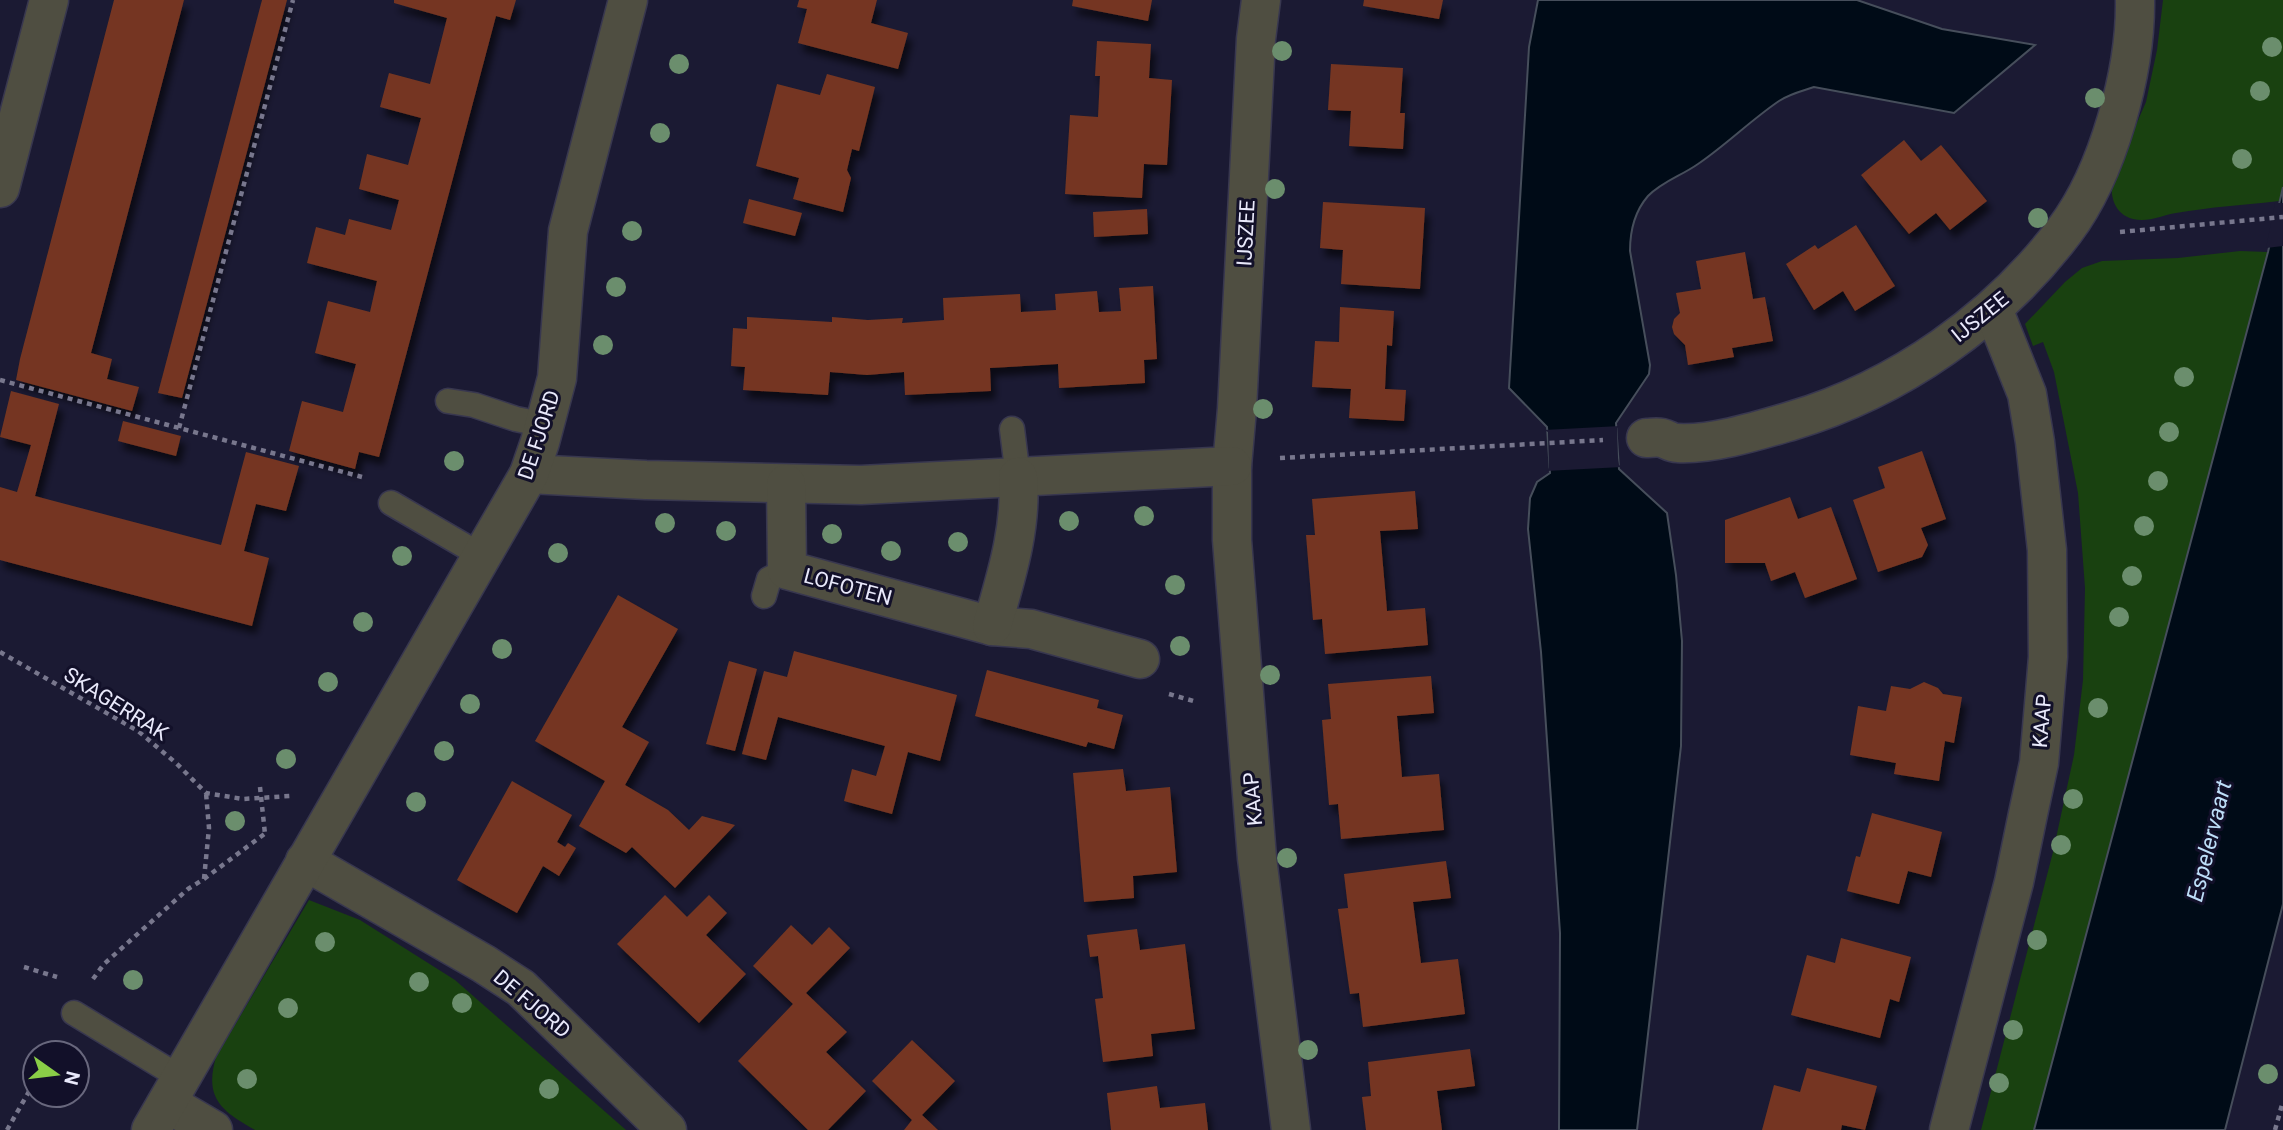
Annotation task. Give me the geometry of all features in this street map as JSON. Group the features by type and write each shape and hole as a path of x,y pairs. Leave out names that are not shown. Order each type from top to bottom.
{"street":[{"path":"0,188 49,0"},
{"name":"DE FJORD","path":"167,1104 529,474 557,378 568,231 628,0"},
{"name":"IJSZEE","path":"1232,466 1256,39 1261,0"},
{"name":"IJSZEE","path":"1646,438 1661,438 1675,443 1705,440 1767,428 1820,411 1902,373 1942,348 1993,309 2022,281 2061,235 2089,187 2105,151 2125,91 2132,47 2135,0"},
{"name":"KAAP","path":"1949,1130 2023,841 2039,763 2048,657 2047,550 2035,442 2027,394 1993,309"},
{"path":"529,474 646,480 861,485 1232,466"},
{"name":"KAAP","path":"1232,466 1231,541 1258,858 1291,1130"},
{"path":"992,626 1015,541 1020,497 1018,477"},
{"name":"LOFOTEN","path":"786,484 776,583 992,626 1031,629 1140,659"},
{"name":"DE FJORD","path":"305,861 521,988 667,1130"},
{"path":"167,1104 213,1130"}],"lane":[{"path":"448,401 474,405 545,425"},
{"path":"1012,429 1018,477"},
{"path":"391,503 482,556"},
{"path":"74,1013 167,1104"}],"path":[{"path":"179,428 293,0"},
{"path":"2061,235 2146,231 2283,217"},
{"path":"0,380 373,480"},
{"path":"1272,458 1606,439"},
{"name":"SKAGERRAK","path":"0,652 138,731 206,793"},
{"path":"260,787 264,834"},
{"path":"204,879 209,828 206,793 243,799 294,795 287,806"},
{"path":"74,1013 104,964 188,889 272,827"},
{"path":"24,967 61,979"},
{"path":"2275,1130 2283,1101"},
{"path":"7,1130 21,1106"}],"green space":[{"path":"2163,0 2283,0 2283,187 2279,201 2189,211 2144,220 2127,217 2117,209 2112,180 2146,102 2157,50"},
{"path":"2240,251 2268,252 2034,1130 1981,1130 2053,852 2074,755 2083,680 2085,588 2078,493 2054,372 2043,342 2033,346 2025,324 2082,268 2102,261 2178,258"},
{"path":"309,900 360,920 455,980 626,1130 255,1130 233,1116 218,1102 214,1093 212,1083 216,1057"}],"water":[{"path":"1538,0 1857,0 1942,29 2035,45 1954,113 1814,87 1791,95 1769,108 1698,164 1654,191 1643,202 1637,215 1632,229 1630,251 1650,365 1649,374 1616,423 1619,469 1667,513 1682,641 1681,746 1637,1130 1559,1130 1560,933 1541,652 1528,529 1530,498 1537,482 1550,473 1547,427 1509,388 1529,47"},
{"name":"Espelervaart","path":"2283,187 2283,904 2225,1130 2034,1130 2268,252"}],"pier":[{"path":"2275,203 2283,203 2283,246 2266,248"},
{"path":"1620,426 1617,428 1618,458 1622,467 1546,471 1549,468 1548,432 1544,430"}],"building":[{"path":"114,0 184,0 91,353 112,359 107,379 139,387 132,411 16,380"},
{"path":"262,0 287,0 182,398 158,393"},
{"path":"394,0 516,0 510,20 496,16 379,457 359,452 355,469 289,451 302,401 343,412 356,364 315,353 328,301 370,312 377,281 307,263 316,227 345,235 349,219 391,230 399,200 359,189 367,154 408,165 421,118 380,107 389,73 430,84 447,18 394,3"},
{"path":"799,0 877,0 871,23 908,33 898,69 798,43 807,9 797,7"},
{"path":"1073,0 1152,0 1148,21 1072,6"},
{"path":"1364,0 1443,0 1439,19 1363,6"},
{"path":"1097,41 1151,44 1149,78 1172,80 1167,165 1144,164 1142,198 1065,194 1070,115 1098,117 1100,76 1095,76"},
{"path":"1331,64 1403,68 1400,113 1405,113 1403,149 1349,146 1351,111 1328,110"},
{"path":"827,74 875,87 859,151 852,149 847,170 851,178 843,212 793,199 799,178 756,166 777,84 820,95"},
{"path":"1904,140 1921,161 1941,145 1987,201 1950,230 1936,213 1909,234 1861,175"},
{"path":"749,199 802,213 795,236 743,223"},
{"path":"1323,202 1425,208 1420,289 1341,284 1343,250 1320,248"},
{"path":"1147,209 1148,234 1094,237 1093,212"},
{"path":"1856,225 1895,286 1855,311 1843,291 1814,310 1786,264 1815,245 1818,249"},
{"path":"1745,252 1753,299 1765,297 1773,341 1732,348 1734,357 1688,365 1685,345 1674,334 1672,327 1674,319 1680,313 1676,293 1701,289 1696,261"},
{"path":"1153,286 1157,359 1144,360 1145,383 1059,388 1058,364 990,368 991,391 905,395 904,372 867,375 830,372 828,395 743,390 745,367 731,366 733,328 747,329 747,317 832,322 832,317 868,320 903,318 902,323 944,320 943,298 1020,294 1021,312 1056,310 1055,294 1097,291 1099,312 1121,311 1119,288"},
{"path":"1340,307 1394,311 1392,346 1387,345 1385,389 1406,390 1404,421 1349,418 1351,389 1312,387 1315,341 1339,342"},
{"path":"11,391 59,404 35,496 221,545 246,452 299,466 286,511 256,504 244,551 269,558 252,626 0,560 0,487 17,492 31,445 0,437"},
{"path":"123,421 181,436 176,456 118,441"},
{"path":"1922,451 1946,519 1921,528 1928,545 1922,557 1878,572 1853,500 1885,488 1878,467"},
{"path":"1415,491 1418,529 1380,531 1387,611 1425,608 1428,645 1325,654 1322,619 1313,620 1306,535 1315,535 1312,499"},
{"path":"1790,497 1798,519 1831,507 1857,579 1805,598 1795,572 1771,581 1765,563 1725,563 1725,520"},
{"path":"618,595 678,629 622,727 649,742 625,785 668,810 689,830 702,816 735,825 675,888 632,847 626,853 579,826 605,781 535,741"},
{"path":"794,651 957,695 940,761 908,752 892,814 844,801 852,769 876,776 885,746 778,717 766,760 742,754 764,671 787,677"},
{"path":"729,661 757,669 735,751 706,744"},
{"path":"987,670 1099,700 1097,708 1123,715 1114,749 1088,742 1086,747 975,716"},
{"path":"1431,676 1434,713 1397,716 1402,777 1439,774 1444,830 1341,839 1338,804 1329,805 1322,720 1331,719 1328,684"},
{"path":"1924,682 1938,688 1943,694 1962,697 1954,743 1945,741 1939,781 1894,774 1896,763 1850,755 1858,706 1886,711 1891,686 1910,689"},
{"path":"1123,769 1126,791 1170,787 1177,872 1133,876 1134,898 1084,902 1073,773"},
{"path":"512,781 572,815 557,842 565,847 568,843 576,848 559,876 543,866 517,913 457,880"},
{"path":"1872,813 1942,832 1931,877 1908,871 1899,904 1847,891 1856,856 1860,857"},
{"path":"1446,861 1451,898 1413,902 1421,963 1458,959 1465,1014 1363,1027 1359,993 1350,994 1338,909 1348,908 1344,874"},
{"path":"665,895 687,917 709,895 727,913 706,935 746,974 699,1023 617,944"},
{"path":"791,925 812,945 829,927 850,948 806,993 847,1032 826,1052 866,1091 828,1130 808,1130 738,1061 793,1004 753,966"},
{"path":"1137,929 1140,950 1185,944 1195,1029 1151,1034 1153,1056 1103,1062 1095,999 1103,998 1098,956 1090,957 1087,935"},
{"path":"1841,938 1911,957 1899,1002 1890,999 1880,1038 1791,1015 1807,955 1835,963"},
{"path":"912,1040 955,1081 922,1115 938,1130 904,1130 912,1120 872,1081"},
{"path":"1470,1049 1475,1086 1437,1091 1442,1130 1366,1130 1362,1097 1371,1096 1368,1062"},
{"path":"1807,1068 1877,1086 1865,1130 1842,1125 1841,1130 1762,1130 1774,1085 1800,1092"},
{"path":"1157,1086 1160,1108 1205,1103 1208,1130 1111,1130 1107,1093"}]}
